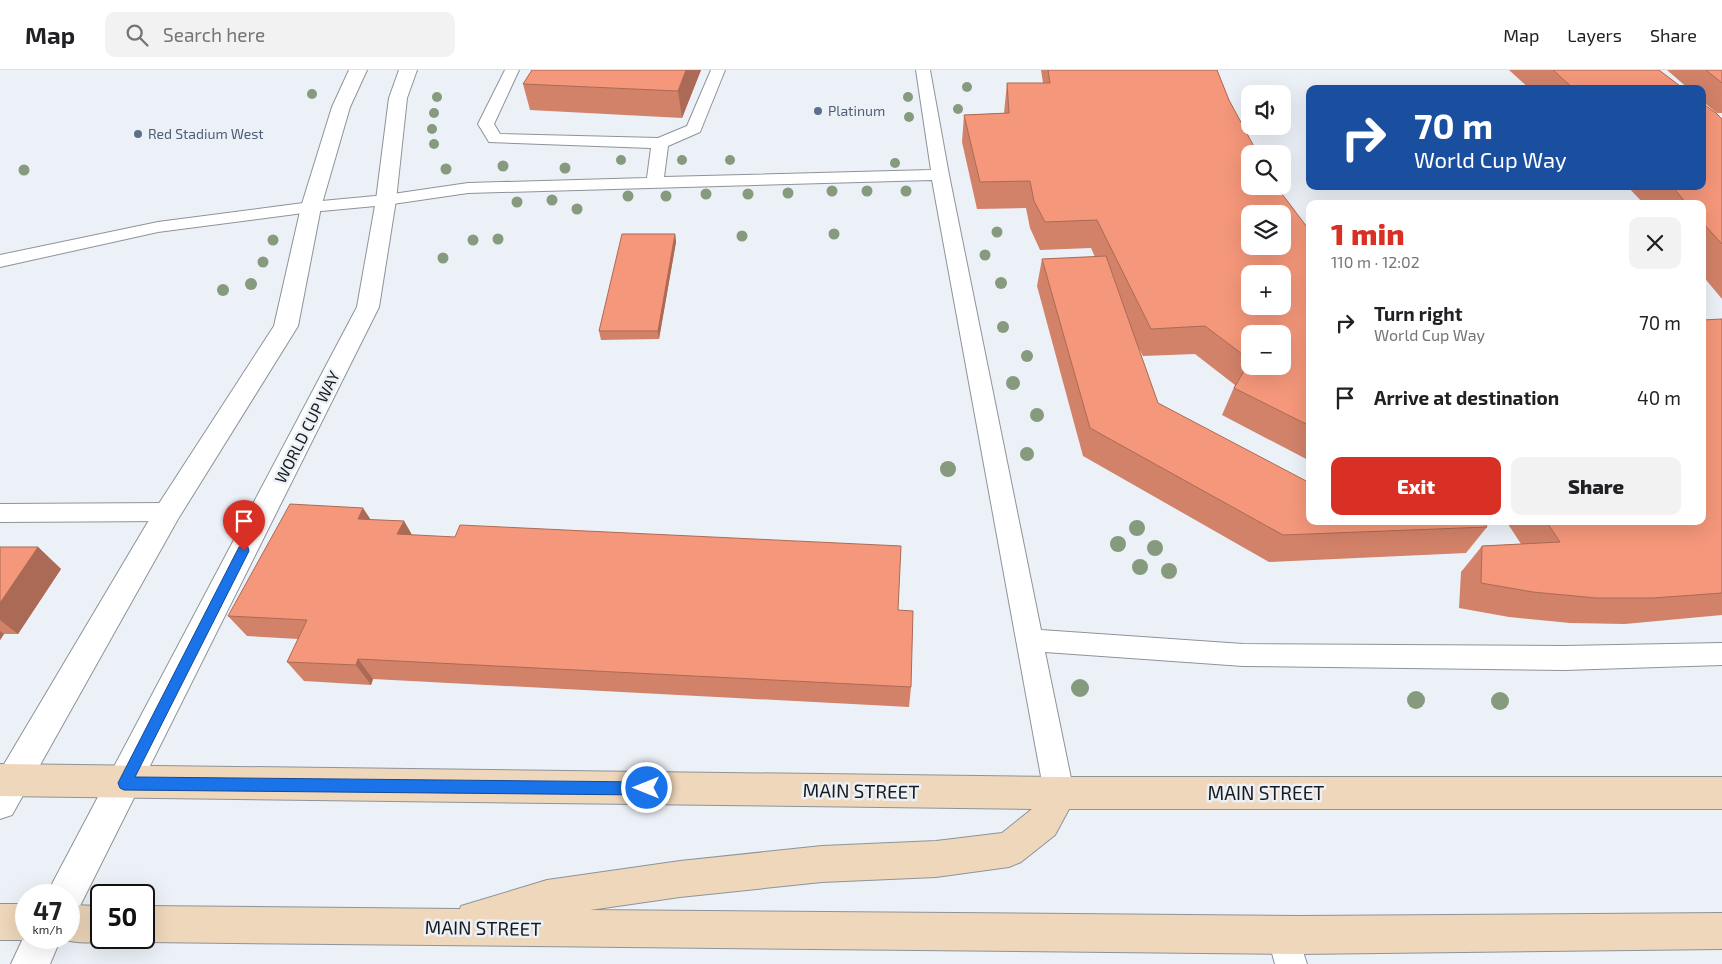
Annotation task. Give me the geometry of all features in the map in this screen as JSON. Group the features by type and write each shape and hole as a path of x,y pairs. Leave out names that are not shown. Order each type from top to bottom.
{"main road":[{"name":"MAIN STREET","path":"4,788 124,783 1059,793 1722,793"},
{"path":"443,927 547,898 680,879 822,864 936,859 1009,850 1043,823 1059,793"},
{"path":"0,922 15,922"},
{"name":"MAIN STREET","path":"155,924 443,927 1287,950 1722,931"}],"street":[{"path":"4,788 168,512 286,326 311,207 340,107 358,70"},
{"name":"WORLD CUP WAY","path":"72,884 368,308 386,200 398,98 408,70"},
{"path":"30,964 38,949"}],"lane":[{"path":"512,70 486,124 495,139 660,144 694,130 718,70"},
{"path":"923,70 940,175 1059,793"},
{"path":"656,183 660,144"},
{"path":"0,261 158,227 311,207 386,200 475,187 940,175"},
{"path":"0,513 168,512"},
{"path":"1030,640 1243,655 1564,658 1722,654"}],"building":[{"path":"532,70 686,70 678,91 523,84"},
{"path":"1048,70 1217,70 1229,100 1241,122 1241,135 1248,135 1253,145 1241,145 1241,195 1283,195 1290,205 1241,205 1241,255 1291,255 1291,206 1306,226 1306,424 1234,388 1242,375 1291,375 1291,325 1241,325 1241,353 1205,326 1151,329 1097,220 1045,222 1034,201 1030,181 980,182 964,115 1009,113 1007,83 1050,83"},
{"path":"1553,70 1659,70 1679,85 1570,85"},
{"path":"1706,70 1722,70 1722,83"},
{"path":"1706,106 1722,119 1722,244 1706,226 1706,200 1684,200 1675,190 1706,190"},
{"path":"622,234 675,234 658,331 599,331"},
{"path":"1106,256 1158,403 1306,481 1306,525 1486,525 1487,527 1283,535 1090,428 1042,259"},
{"path":"1722,319 1722,593 1653,598 1596,598 1533,592 1481,583 1482,546 1560,542 1549,525 1706,525 1706,320"},
{"path":"290,504 363,508 358,519 404,521 397,534 455,537 460,525 901,546 898,610 913,611 911,687 358,659 356,665 287,662 307,620 228,616"},
{"path":"0,547 38,547 0,603"}],"place":[{"name":"Platinum","path":"818,111"},
{"name":"Red Stadium West","path":"138,134"}],"route":[{"path":"244,551 124,783 647,788"}]}
